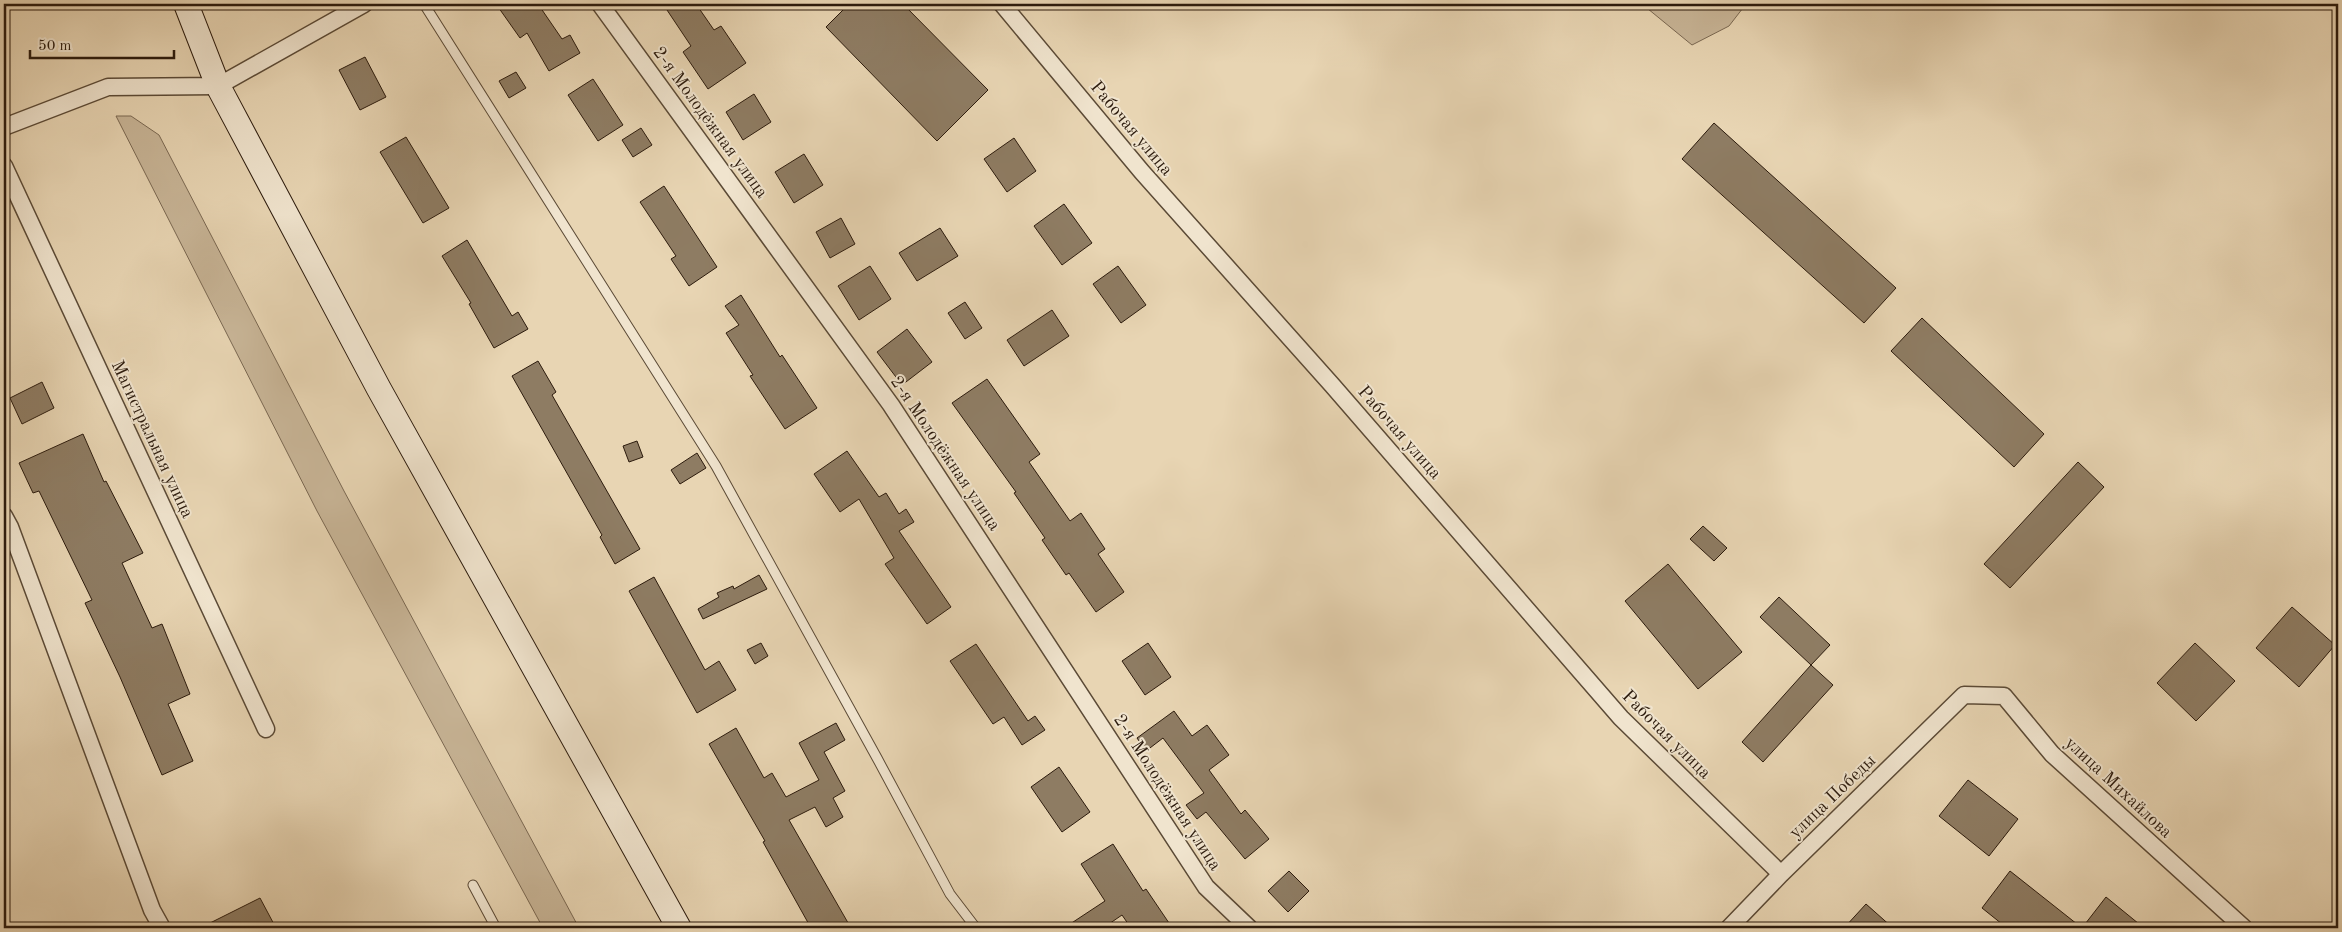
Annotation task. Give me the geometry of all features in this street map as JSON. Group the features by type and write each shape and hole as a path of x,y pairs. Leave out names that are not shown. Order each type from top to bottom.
{"main road":[{"path":"186,4 218,86 379,389 679,928"}],"street":[{"path":"4,127 108,87 218,86 364,4"},
{"name":"2-я Молодёжная улица","path":"600,4 891,404 1206,886 1250,928"},
{"name":"Рабочая улица","path":"1002,4 1142,172 1332,384 1621,718 1781,874"},
{"name":"Магистральная улица","path":"4,166 266,729"},
{"path":"4,516 10,527 152,910 162,928"},
{"name":"улица Победы","path":"1729,928 1781,874 1964,695"},
{"name":"улица Михайлова","path":"1964,695 2004,696 2052,754 2244,928"}],"lane":[{"path":"424,4 716,466 950,894 976,928"},
{"path":"473,885 496,928"}],"shaded area":[{"path":"1642,4 1746,4 1729,26 1692,45"},
{"path":"116,116 131,116 159,135 344,491 579,928 543,928 317,511"}],"building":[{"path":"496,4 538,4 562,39 570,35 580,53 549,71 527,33 520,38"},
{"path":"663,4 696,4 714,30 721,26 746,63 708,89 683,52 691,46"},
{"path":"849,4 903,4 988,90 937,141 826,27"},
{"path":"365,57 386,97 360,110 339,70"},
{"path":"516,72 526,88 509,98 499,81"},
{"path":"593,79 623,125 598,141 568,95"},
{"path":"754,94 771,122 743,140 726,112"},
{"path":"1714,123 1896,288 1864,323 1682,159"},
{"path":"641,128 652,145 633,157 622,140"},
{"path":"406,137 449,208 423,223 380,152"},
{"path":"1014,138 1036,171 1007,192 984,159"},
{"path":"804,154 823,185 794,203 775,172"},
{"path":"664,186 717,267 689,286 671,259 676,256 640,202"},
{"path":"1064,204 1092,243 1062,265 1034,226"},
{"path":"841,218 855,244 830,258 816,232"},
{"path":"940,228 958,256 917,281 899,253"},
{"path":"467,240 512,316 518,312 528,329 494,348 469,304 471,303 442,256"},
{"path":"870,266 891,299 859,320 838,286"},
{"path":"1118,266 1146,305 1121,323 1093,284"},
{"path":"741,295 780,357 782,355 817,408 785,429 750,376 753,375 726,333 739,325 725,306"},
{"path":"965,302 982,328 965,339 948,313"},
{"path":"1052,310 1069,336 1024,366 1007,340"},
{"path":"1922,318 2044,434 2014,467 1891,351"},
{"path":"907,329 932,362 902,385 877,352"},
{"path":"538,361 556,392 552,395 640,549 615,564 600,537 602,535 512,376"},
{"path":"987,379 1040,454 1029,462 1070,521 1081,513 1105,549 1098,554 1124,592 1096,612 1069,573 1066,575 1042,540 1045,538 1014,493 1016,492 952,403"},
{"path":"42,382 54,408 22,424 10,398"},
{"path":"83,434 104,482 106,481 143,553 122,563 152,628 162,624 190,694 168,704 193,761 162,775 120,677 85,603 92,600 39,491 33,493 19,463"},
{"path":"637,441 643,457 629,462 623,446"},
{"path":"847,451 879,497 886,493 899,514 906,509 914,522 899,531 951,607 927,624 885,564 894,558 859,499 840,512 814,474"},
{"path":"697,453 706,468 680,484 671,470"},
{"path":"2078,462 2104,487 2010,588 1984,564"},
{"path":"1703,526 1727,548 1714,561 1690,539"},
{"path":"1668,564 1742,652 1698,689 1625,601"},
{"path":"759,575 767,589 703,619 698,609 719,597 717,593 733,586 734,589"},
{"path":"654,577 705,670 719,661 736,690 697,713 629,591"},
{"path":"1779,597 1830,645 1811,665 1760,617"},
{"path":"2292,607 2335,645 2299,687 2256,648"},
{"path":"761,643 768,656 755,664 747,650"},
{"path":"1148,643 1171,677 1145,695 1122,661"},
{"path":"2195,643 2235,681 2196,721 2157,683"},
{"path":"976,644 1028,721 1035,716 1045,730 1022,745 1004,717 993,724 950,661"},
{"path":"1811,665 1833,685 1763,762 1742,742"},
{"path":"1174,711 1192,736 1207,725 1229,755 1209,770 1241,814 1245,810 1269,839 1245,859 1206,812 1197,819 1186,805 1204,793 1163,738 1146,751 1137,738"},
{"path":"836,723 845,740 824,752 845,791 833,798 843,817 826,827 815,807 789,820 851,928 811,928 763,842 765,841 709,744 736,728 764,778 772,773 786,797 819,780 799,743"},
{"path":"1059,767 1090,812 1062,832 1031,787"},
{"path":"1968,780 2018,819 1989,856 1939,816"},
{"path":"1113,844 1143,891 1146,889 1169,923 1161,928 1131,928 1122,915 1103,928 1064,928 1105,901 1081,864"},
{"path":"1289,871 1309,891 1288,912 1268,891"},
{"path":"2010,871 2082,928 2007,928 1982,908"},
{"path":"2106,897 2144,928 2082,928"},
{"path":"260,898 276,928 200,928"},
{"path":"1866,904 1893,928 1844,928"}]}
